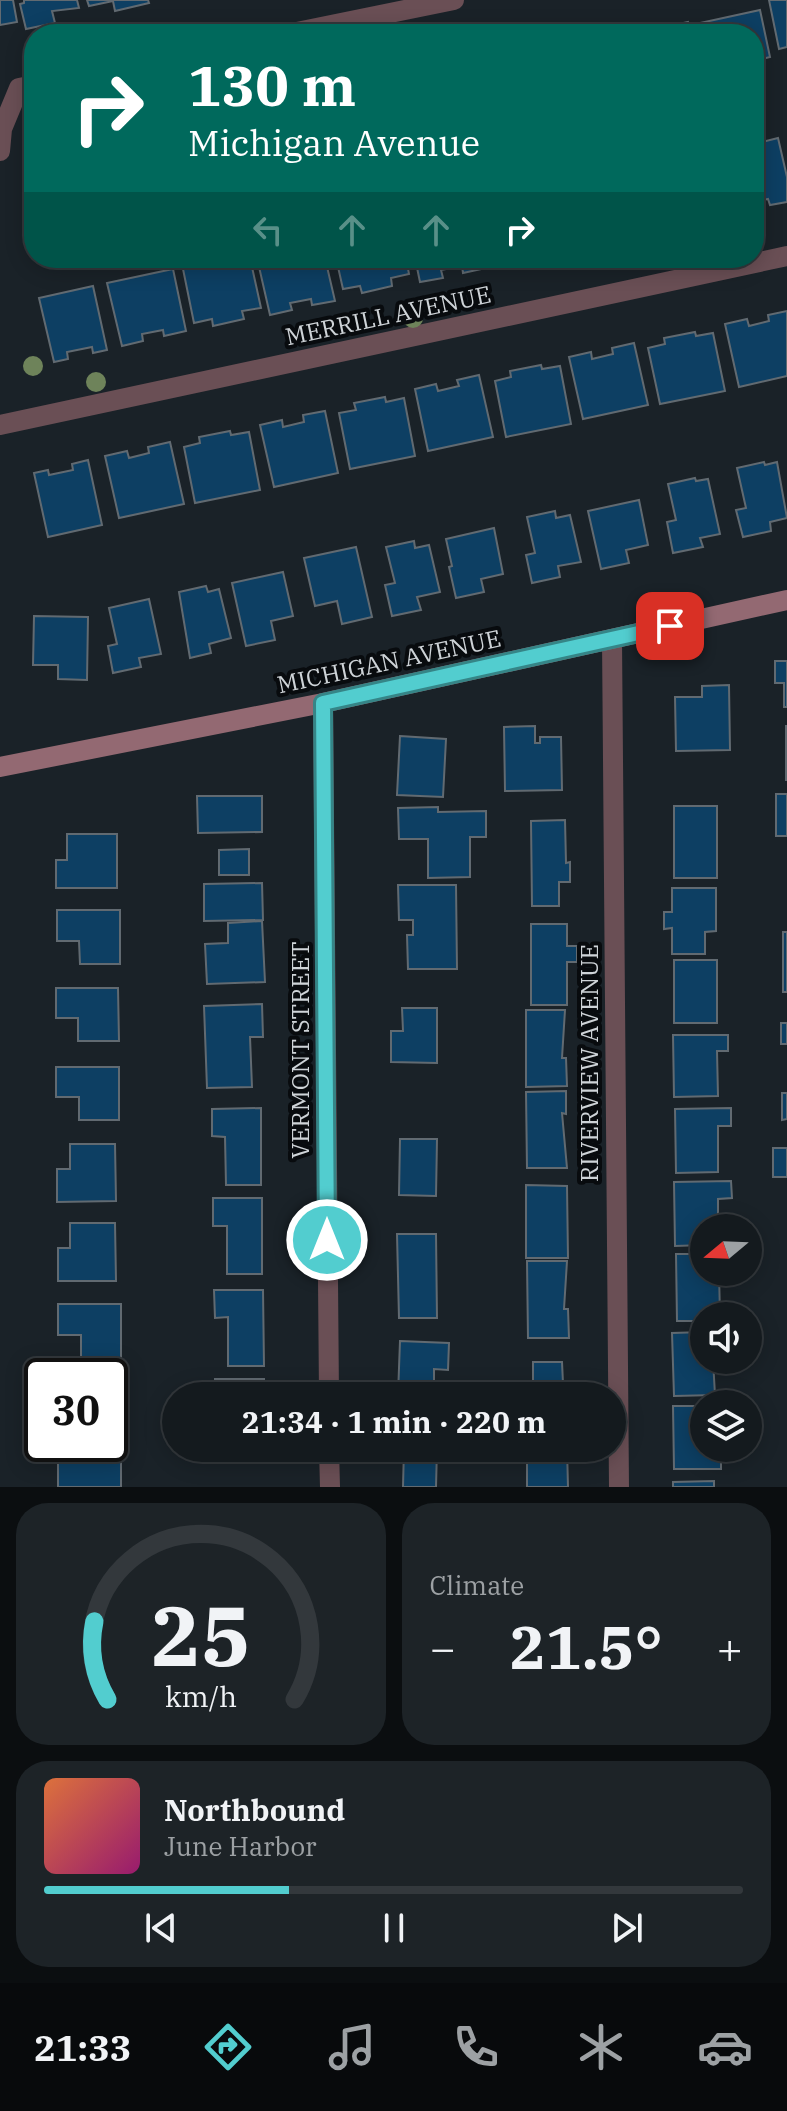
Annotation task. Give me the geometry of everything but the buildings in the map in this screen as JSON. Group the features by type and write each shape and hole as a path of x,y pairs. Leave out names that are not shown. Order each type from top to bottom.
{"street":[{"path":"336,24 454,0"},
{"path":"0,151 2,129 24,90"},
{"name":"MERRILL AVENUE","path":"764,261 787,256"},
{"name":"MERRILL AVENUE","path":"0,425 731,268"},
{"name":"MICHIGAN AVENUE","path":"0,767 323,703 787,600"},
{"name":"RIVERVIEW AVENUE","path":"612,639 619,1487"},
{"name":"VERMONT STREET","path":"323,703 329,1382"},
{"path":"329,1462 330,1487"}],"route":[{"path":"327,1240 323,703 670,626"}]}
